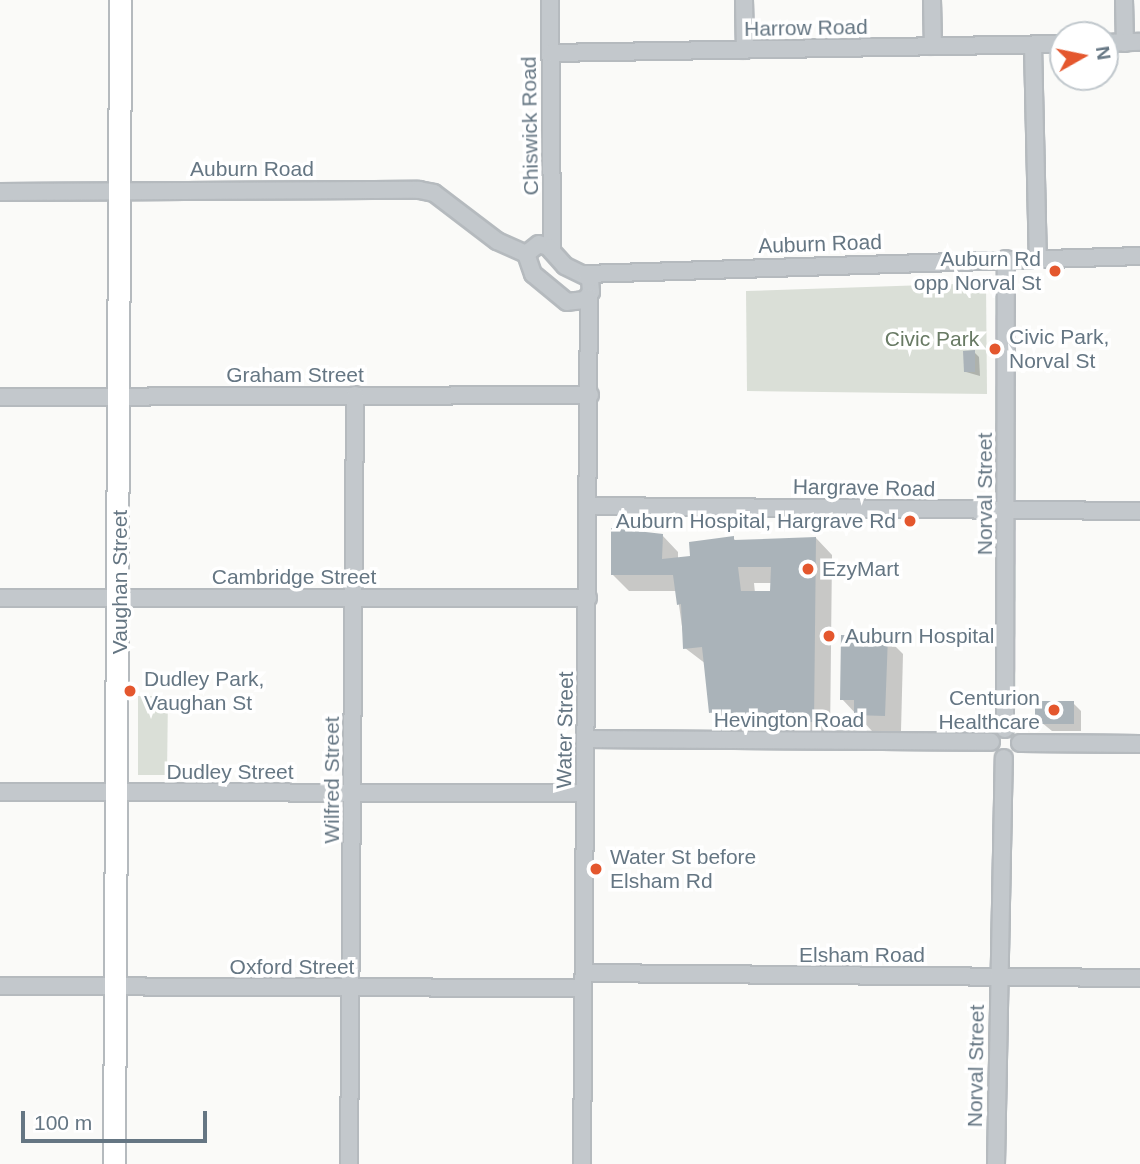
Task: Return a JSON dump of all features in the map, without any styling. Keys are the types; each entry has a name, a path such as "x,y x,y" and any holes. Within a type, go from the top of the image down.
{"main road":[{"name":"Vaughan Street","path":"114,1164 120,598 120,0"}],"street":[{"name":"Chiswick Road","path":"550,0 552,251"},
{"path":"744,0 745,50"},
{"path":"932,0 933,46"},
{"path":"1124,0 1132,42"},
{"name":"Harrow Road","path":"551,53 1049,44"},
{"path":"1033,45 1038,259"},
{"name":"Auburn Road","path":"0,192 426,191 511,250 526,254"},
{"path":"586,274 565,266 552,251 539,244 526,254 533,274 561,298 579,303 589,297"},
{"name":"Auburn Road","path":"586,274 1140,256"},
{"name":"Norval Street","path":"1005,729 1006,259"},
{"name":"Water Street","path":"582,1164 591,282 586,274"},
{"name":"Wilfred Street","path":"349,1164 355,395"},
{"name":"Graham Street","path":"0,397 590,395"},
{"name":"Hargrave Road","path":"589,506 1140,511"},
{"name":"Cambridge Street","path":"0,598 587,598"},
{"path":"1005,729 1017,735 1020,743 1015,754 1004,758 996,754 991,742 994,734 1005,729"},
{"name":"Hevington Road","path":"586,739 991,742"},
{"path":"1020,743 1140,744"},
{"name":"Norval Street","path":"996,1164 1004,758"},
{"name":"Dudley Street","path":"0,792 585,793"},
{"name":"Elsham Road","path":"584,981 1140,978"},
{"name":"Oxford Street","path":"0,986 352,988 584,981"}],"green space":[{"name":"Civic Park","path":"986,283 987,394 747,391 746,291"},
{"path":"138,696 168,696 167,775 138,775"}],"building":[{"path":"975,350 975,372 964,372 963,351"},
{"path":"611,528 663,534 662,559 690,556 689,542 734,536 734,540 816,537 814,722 727,722 725,711 709,713 702,647 683,649 681,604 677,605 673,575 611,575","holes":["738,567 771,567 770,591 741,591"]},
{"path":"841,635 888,636 885,716 854,715 854,700 840,700"},
{"name":"Centurion Healthcare","path":"1035,701 1074,701 1074,724 1042,724 1042,718 1035,718"}],"place":[{"name":"Auburn Rd opp Norval St","path":"1055,271"},
{"name":"Civic Park, Norval St","path":"995,349"},
{"name":"Auburn Hospital, Hargrave Rd","path":"910,521"},
{"name":"EzyMart","path":"808,569"},
{"name":"Auburn Hospital","path":"829,636"},
{"name":"Dudley Park, Vaughan St","path":"130,691"},
{"name":"Centurion Healthcare","path":"1054,710"},
{"name":"Water St before Elsham Rd","path":"596,869"}]}
